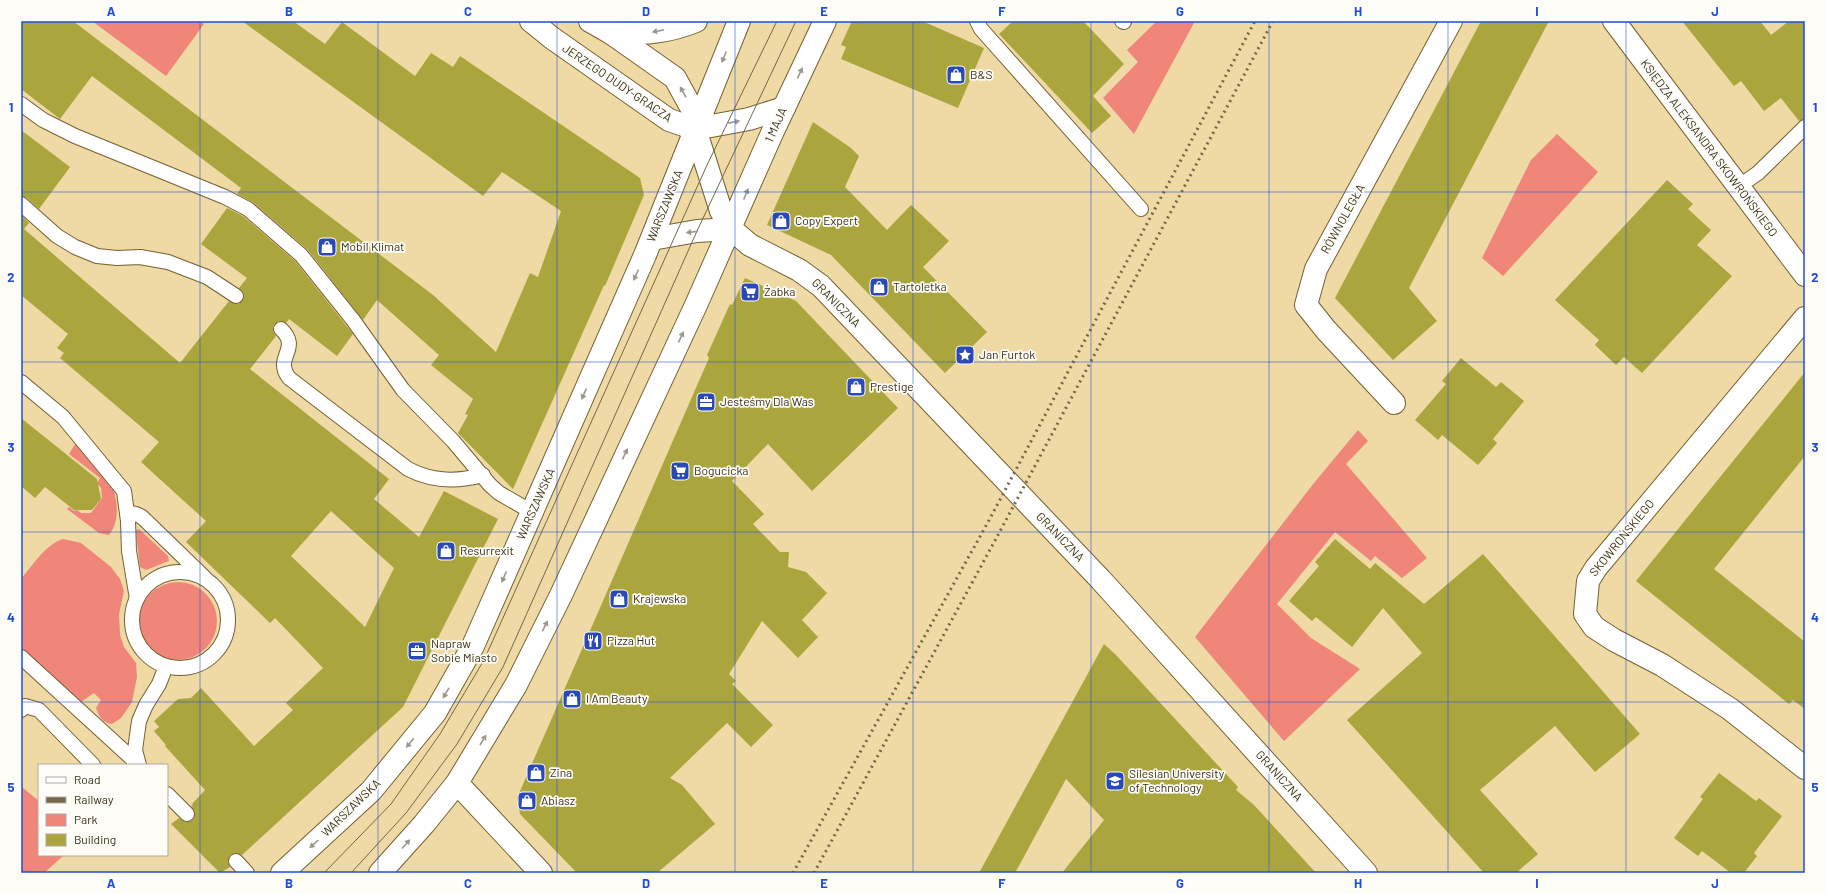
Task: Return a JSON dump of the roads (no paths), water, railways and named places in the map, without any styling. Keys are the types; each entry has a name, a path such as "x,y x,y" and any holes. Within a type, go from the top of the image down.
{"street":[{"name":"JERZEGO DUDY-GRACZA","path":"531,21 552,38 669,120 695,129 692,109 675,78 611,33 590,21"},
{"path":"611,33 644,34 682,27 696,21"},
{"path":"730,229 721,211 695,129 739,21"},
{"name":"1 MAJA","path":"730,229 825,21"},
{"name":"RÓWNOLEGŁA","path":"1394,403 1326,330 1306,305 1316,269 1451,21"},
{"name":"KSIĘDZA ALEKSANDRA SKOWROŃSKIEGO","path":"1614,21 1805,275"},
{"path":"695,129 749,119 784,108"},
{"name":"WARSZAWSKA","path":"282,873 371,792 435,713 474,646 652,239 695,129"},
{"path":"652,239 690,232 730,229"},
{"path":"380,873 424,824 457,783 516,685 561,595 730,229"},
{"name":"GRANICZNA","path":"730,229 750,245 799,270 821,286 1101,580 1366,873"},
{"name":"SKOWROŃSKIEGO","path":"1805,318 1596,568 1588,581 1585,614 1594,626 1614,640 1662,665 1730,709 1805,768"},
{"path":"457,783 541,873"}],"lane":[{"path":"977,21 986,35 1141,209"},
{"path":"21,104 43,120 75,136 225,196 248,209 301,254 353,320 403,390 453,441 499,493 532,512"},
{"path":"1738,187 1758,173 1805,127"},
{"path":"21,204 57,236 75,248 97,256 116,258 140,257 168,262 207,277 236,296"},
{"path":"281,329 288,336 290,344 285,357 284,366 285,372 289,378 408,469 421,475 450,480 469,479 483,475"},
{"path":"21,382 63,417 124,490 129,551 137,599"},
{"path":"127,512 142,517 218,590 225,604 228,619 226,634 220,648 209,658 196,666 181,668 166,666 151,659 140,647 133,631 132,615 137,599 146,586 160,576 176,572 192,574 206,580"},
{"path":"21,657 137,764"},
{"path":"138,764 135,750 139,721 159,684 166,666"},
{"path":"21,710 25,706 39,710 93,764"},
{"path":"168,795 187,814"},
{"path":"236,861 247,873"}],"tram line":[{"path":"324,873 391,804 440,734 484,660 707,165 777,21"},
{"path":"351,873 406,813 457,744 503,667 697,231 796,21"}],"railway":[{"path":"793,873 987,524 1255,21"},
{"path":"814,873 998,535 1273,21"}],"place":[{"name":"B&S","path":"956,75"},
{"name":"Copy Expert","path":"781,221"},
{"name":"Mobil Klimat","path":"327,247"},
{"name":"Tartoletka","path":"879,287"},
{"name":"Żabka","path":"750,292"},
{"name":"Jan Furtok","path":"965,355"},
{"name":"Prestige","path":"856,387"},
{"name":"Jesteśmy Dla Was","path":"706,402"},
{"name":"Bogucicka","path":"680,471"},
{"name":"Resurrexit","path":"446,551"},
{"name":"Krajewska","path":"619,599"},
{"name":"Pizza Hut","path":"593,641"},
{"name":"Napraw Sobie Miasto","path":"417,651"},
{"name":"I Am Beauty","path":"572,699"},
{"name":"Zina","path":"536,773"},
{"name":"Silesian University of Technology","path":"1115,781"},
{"name":"Abiasz","path":"527,801"}]}
